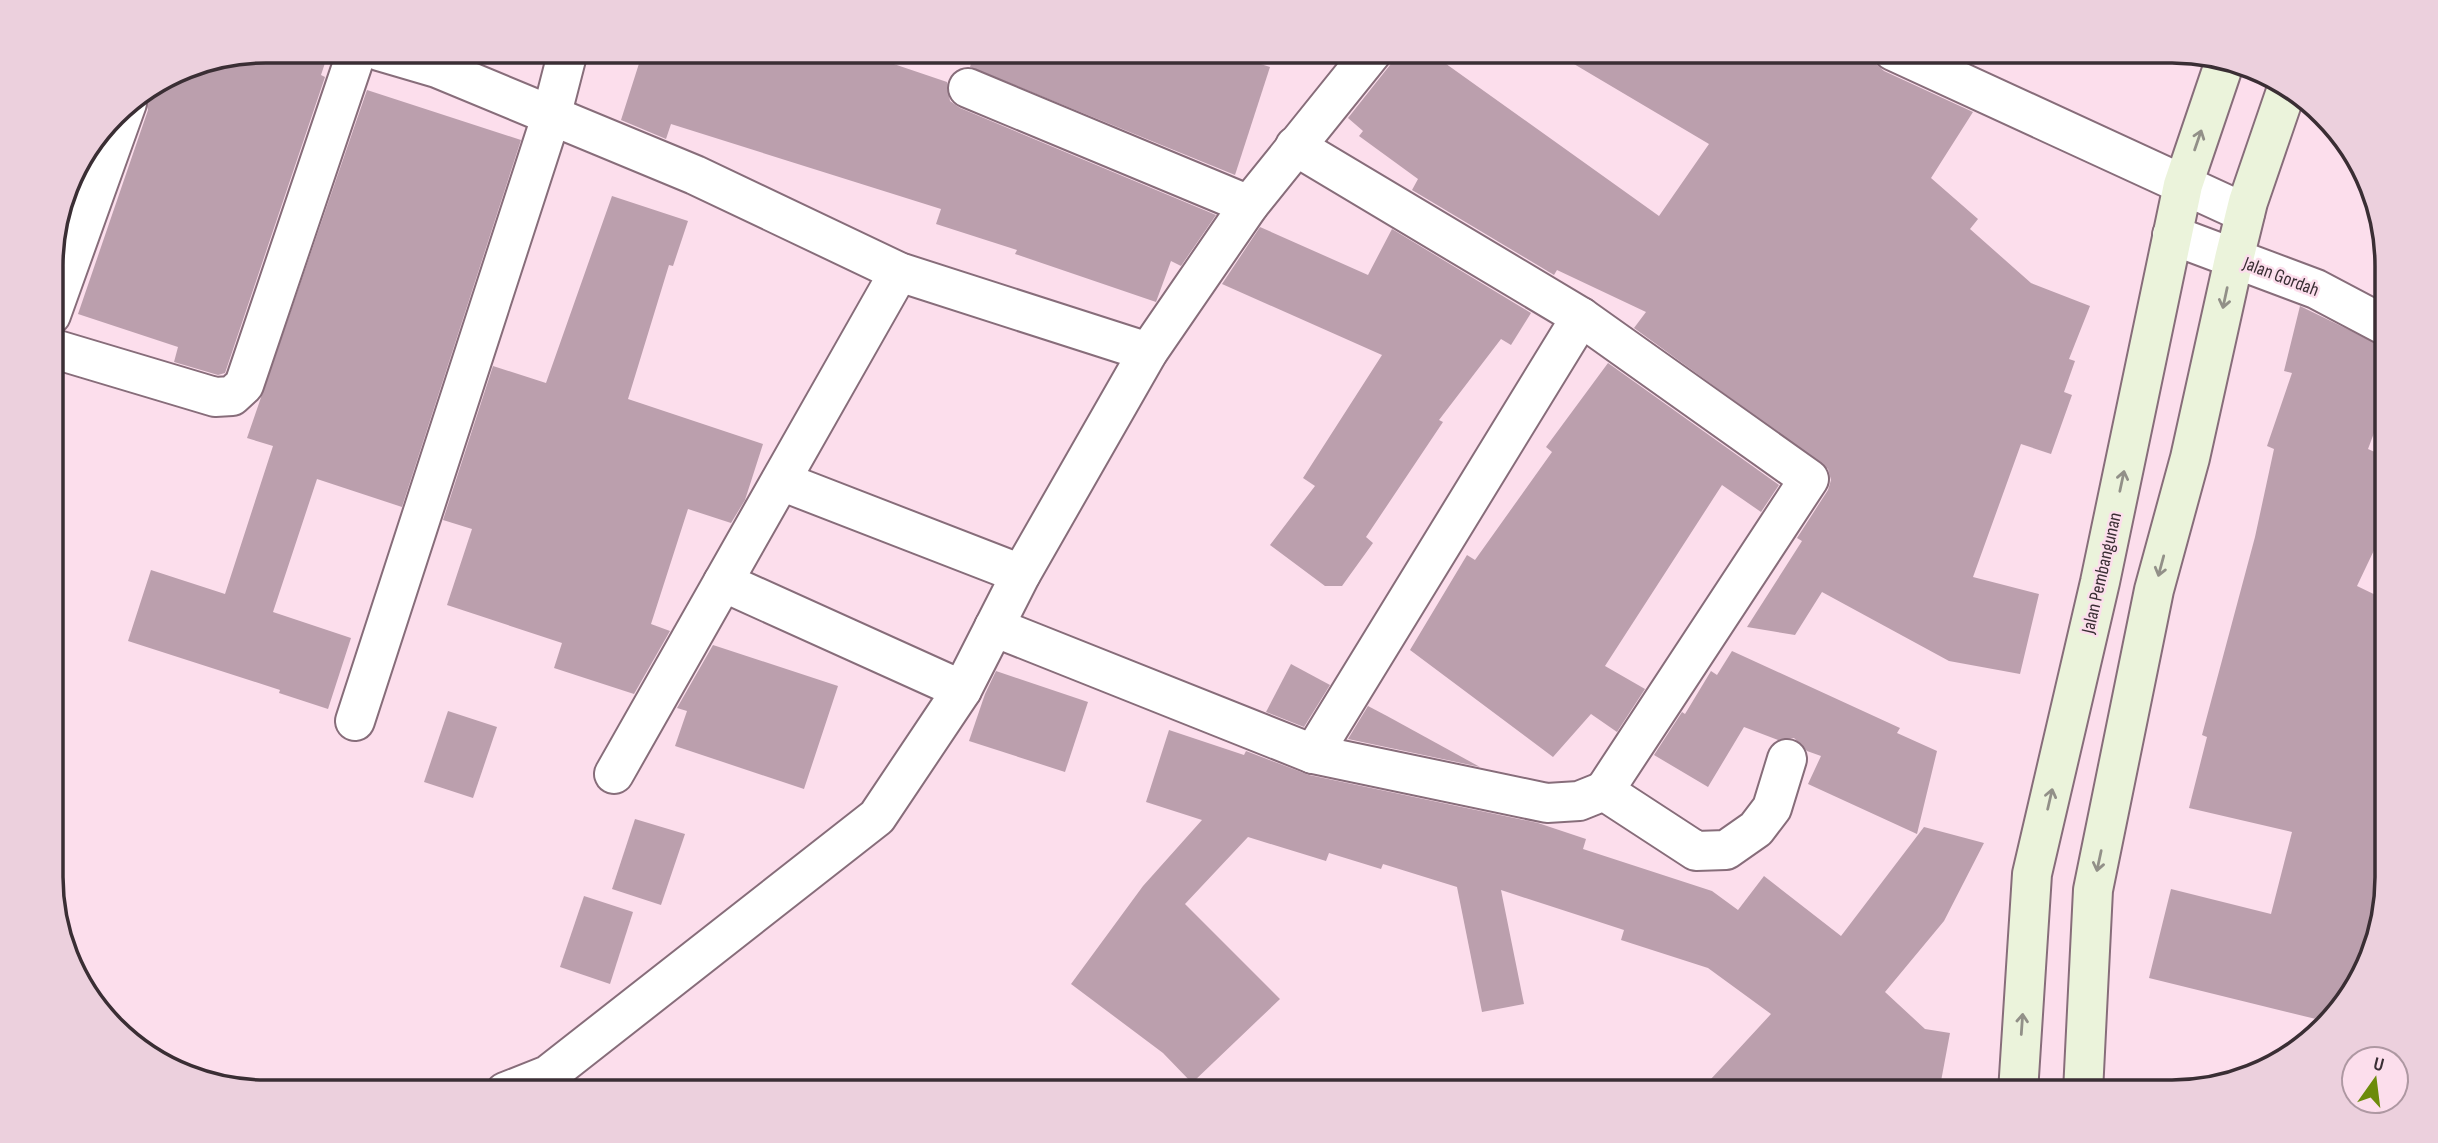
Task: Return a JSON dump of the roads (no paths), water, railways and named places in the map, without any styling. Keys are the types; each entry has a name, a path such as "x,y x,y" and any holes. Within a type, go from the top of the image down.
{"main road":[{"name":"Jalan Pembangunan","path":"2019,1080 2032,874 2106,555 2183,185 2222,70"},
{"path":"2084,1080 2093,890 2154,590 2190,458 2245,213 2284,97"}],"street":[{"path":"63,352 215,397 232,396 244,385 353,63"},
{"path":"450,63 551,117 695,175 899,272 1148,352"},
{"path":"355,721 551,117 565,63"},
{"path":"537,1080 548,1076 877,817 962,690 1021,574 1148,352 1249,205 1363,63"},
{"path":"1919,63 2245,213"},
{"path":"968,88 1249,205"},
{"path":"63,275 118,128"},
{"path":"994,627 1313,754 1547,803 1578,801 1604,791 1809,479 1581,317 1295,146"},
{"name":"Jalan Gordah","path":"2172,236 2316,289 2375,320"},
{"path":"614,774 899,272"},
{"path":"1313,754 1581,317"},
{"path":"780,481 1021,574"},
{"path":"723,582 962,690"},
{"path":"1604,791 1696,850 1726,850 1756,829 1772,808 1787,759"}]}
